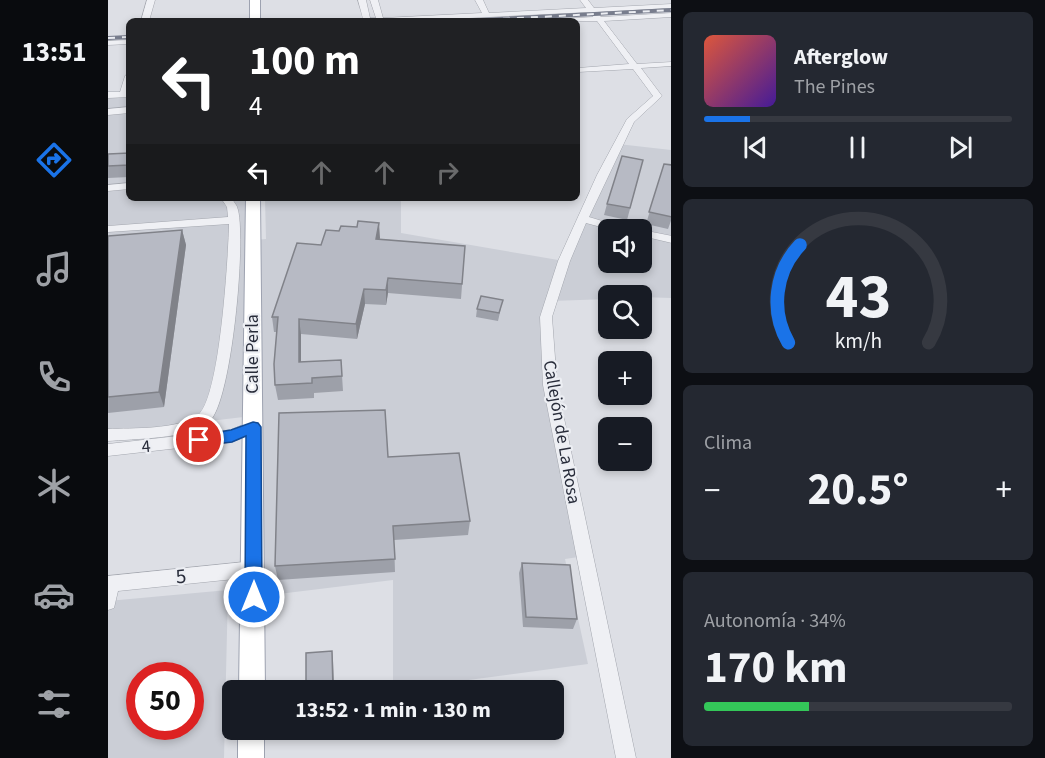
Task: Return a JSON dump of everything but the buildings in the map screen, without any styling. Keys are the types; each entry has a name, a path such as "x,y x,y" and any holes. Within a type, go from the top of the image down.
{"main road":[{"path":"255,0 255,18"},
{"name":"Calle Perla","path":"252,680 253,201"},
{"path":"251,740 251,758"}],"street":[{"path":"146,18 151,0"},
{"path":"362,0 366,18"},
{"path":"374,0 379,18"},
{"path":"479,0 487,15"},
{"path":"584,0 638,70"},
{"path":"423,18 671,6"},
{"path":"580,20 671,15"},
{"path":"108,43 126,42"},
{"path":"580,76 671,64"},
{"path":"580,70 671,71"},
{"name":"Callejón de La Rosa","path":"626,758 550,385 546,317 564,261 582,219 630,121 658,96 638,70"},
{"path":"108,95 126,94"},
{"path":"108,112 126,110"},
{"path":"108,188 126,186"},
{"path":"108,435 189,425 205,418 214,407 225,349 231,290 233,212 228,201"},
{"path":"582,219 598,223"},
{"path":"108,230 233,220"},
{"path":"652,235 671,240"},
{"name":"4","path":"108,450 232,436 253,427"},
{"name":"5","path":"109,584 254,568"},
{"path":"108,602 109,584"}],"shaded area":[{"path":"554,13 557,18 457,18"},
{"path":"126,94 126,201 253,201 253,240 266,239 265,201 401,201 401,233 564,261 618,144 671,150 671,298 652,297 652,285 598,285 598,299 551,301 546,317 585,556 565,559 588,664 468,680 393,680 393,580 254,597 252,416 108,433 108,95"},
{"path":"228,590 226,680 222,680 224,758 108,758 108,601"}],"railway":[{"path":"519,18 671,10"},
{"path":"108,38 126,37"}],"route":[{"path":"199,440 232,436 253,427 254,597"}]}
